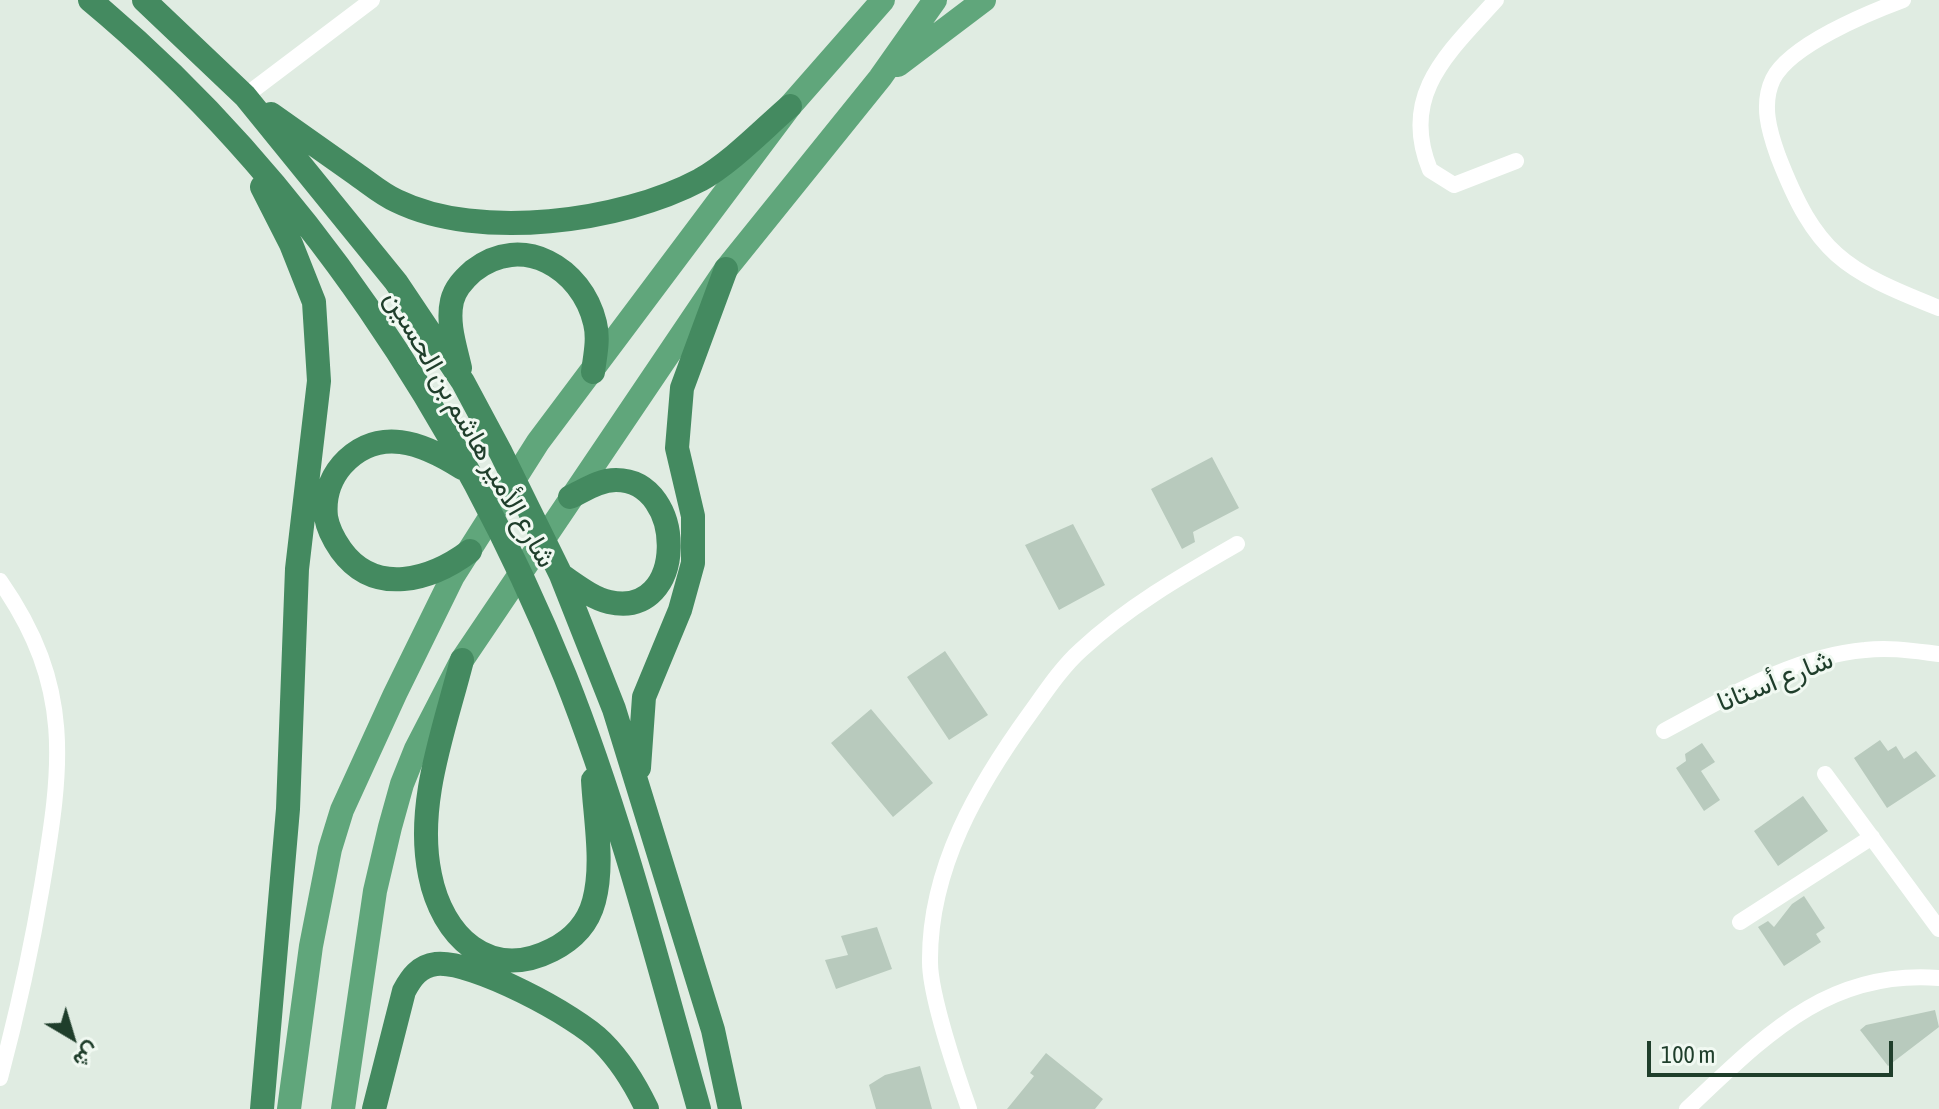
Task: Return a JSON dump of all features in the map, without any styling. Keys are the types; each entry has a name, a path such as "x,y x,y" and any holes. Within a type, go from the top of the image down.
{"highway":[{"name":"شارع الأمير هاشم بن الحسين","path":"90,0 182,82 239,142 358,293 471,479 533,598 592,749 674,1010 699,1109"},
{"name":"شارع الأمير هاشم بن الحسين","path":"144,0 245,96 396,282 463,382 501,453 558,570 614,709 713,1030 730,1109"},
{"path":"245,96 396,201 435,215 475,221 560,219 632,206 667,195 702,179 790,106"},
{"path":"239,142 305,277 314,302 319,351 319,381 297,569 288,809 262,1109"},
{"path":"463,382 451,327 452,299 458,287 486,262 525,254 557,266 582,292 595,321 598,338 593,372"},
{"path":"638,782 644,697 680,610 693,563 693,516 677,448 682,388 726,269"},
{"path":"470,551 436,574 416,579 377,577 362,571 344,553 332,536 326,517 331,480 345,461 369,445 399,441 422,445 471,479"},
{"path":"558,570 599,599 626,604 651,593 661,582 669,553 662,515 651,497 636,485 616,480 602,481 570,497"},
{"path":"462,660 427,800 428,862 442,914 456,933 484,955 523,961 563,945 583,925 594,902 597,881 592,749"},
{"path":"374,1109 404,991 412,977 435,964 478,974 562,1010 603,1042 624,1069 647,1109"}],"main road":[{"path":"289,1109 311,946 330,849 342,810 453,576 538,442 790,106 883,0"},
{"path":"343,1109 375,891 394,813 416,749 462,660 726,269 880,78 935,0"},
{"path":"880,78 984,0"}],"street":[{"path":"245,96 372,0"},
{"path":"1496,0 1451,51 1431,82 1420,106 1418,131 1430,170 1454,185 1516,161"},
{"path":"1903,0 1816,42 1787,63 1774,76 1769,90 1767,121 1797,205 1815,234 1841,261 1859,273 1939,308"},
{"path":"969,1109 930,966 931,928 938,893 949,855 972,804 1005,748 1080,651 1147,598 1237,544"},
{"path":"0,581 39,648 59,739 58,787 27,972 0,1078"},
{"name":"شارع أستانا","path":"1664,731 1745,688 1832,655 1890,649 1939,654"},
{"path":"1825,774 1939,929"},
{"path":"1740,922 1872,837"},
{"path":"1687,1109 1760,1041 1807,1006 1847,988 1900,979 1939,978"}],"building":[{"path":"1212,457 1239,508 1193,532 1195,542 1182,549 1151,489"},
{"path":"1073,524 1105,585 1059,610 1025,545"},
{"path":"945,651 988,715 949,740 907,677"},
{"path":"871,709 933,783 893,817 831,743"},
{"path":"1880,740 1888,751 1896,746 1904,759 1916,751 1936,776 1887,808 1854,758"},
{"path":"1702,743 1715,762 1701,771 1720,800 1704,811 1676,768 1686,761 1685,754"},
{"path":"1803,796 1828,831 1778,866 1754,831"},
{"path":"1804,896 1825,928 1816,934 1821,942 1784,966 1758,927 1768,921 1774,927 1792,904"},
{"path":"877,927 892,969 836,989 825,960 848,955 841,936"},
{"path":"1935,1010 1939,1027 1888,1066 1860,1030 1866,1025"},
{"path":"1046,1053 1103,1099 1095,1109 1007,1109 1034,1076 1030,1073"},
{"path":"920,1066 932,1109 876,1109 869,1085 885,1075"}]}
